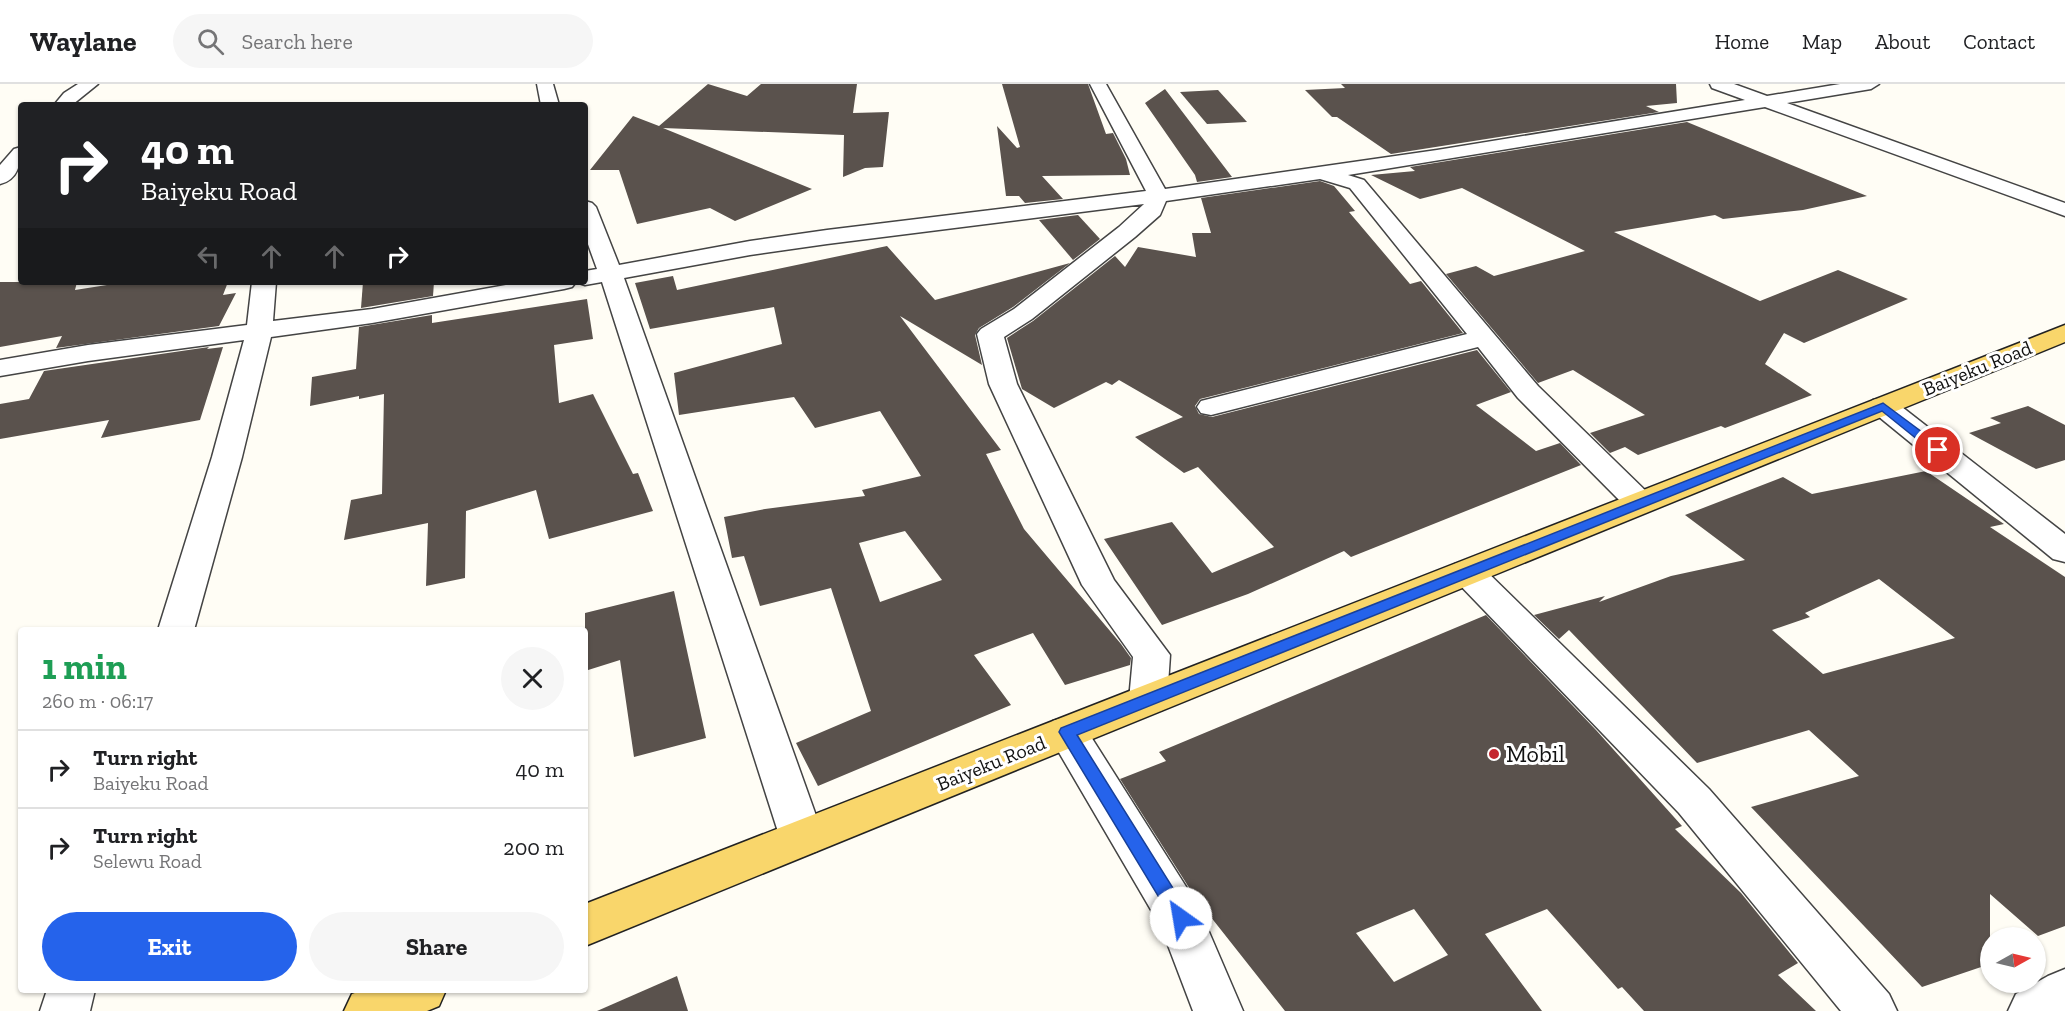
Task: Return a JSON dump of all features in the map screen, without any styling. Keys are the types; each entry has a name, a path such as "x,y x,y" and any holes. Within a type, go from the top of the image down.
{"main road":[{"name":"Baiyeku Road","path":"588,924 2065,333"},
{"path":"369,1011 414,993"}],"street":[{"path":"66,102 90,84"},
{"path":"545,84 549,102"},
{"path":"1098,84 1158,195"},
{"path":"1718,84 2065,210"},
{"path":"597,275 816,238 1067,209 1321,172 1358,176 1437,156 1870,84"},
{"path":"0,154 18,152"},
{"path":"0,178 18,156"},
{"path":"1358,176 1528,392 1640,504"},
{"path":"1148,700 1152,655 1100,585 1002,384 990,334 1023,314 1127,232 1152,210 1158,195"},
{"path":"588,224 597,275 802,838"},
{"path":"177,627 227,457 259,333 264,285"},
{"path":"0,368 88,353 259,333 372,316 547,285"},
{"path":"1211,407 1389,360 1484,338"},
{"path":"1883,406 2065,551"},
{"path":"1467,572 1694,801 1872,1011"},
{"path":"1067,732 1181,918 1218,1011"},
{"path":"2033,1011 2065,992"},
{"path":"65,1011 70,993"}],"building":[{"path":"708,84 747,96 761,84 857,84 853,113 889,112 883,167 865,168 843,177 844,135 663,128 812,189 735,221 710,208 637,224 619,170 590,170 633,116 659,126"},
{"path":"1002,84 1088,84 1106,134 1113,133 1126,159 1130,175 1042,176 1063,199 1025,203 1019,196 1006,196 997,126 1017,148 1020,147"},
{"path":"1341,84 1676,84 1677,103 1646,106 1659,112 1391,154 1337,117 1332,117 1305,90 1345,88"},
{"path":"1165,89 1232,177 1197,182 1195,175 1145,103"},
{"path":"1218,90 1247,122 1207,124 1180,92"},
{"path":"1687,122 1867,196 1803,210 1723,219 1715,215 1614,232 1760,301 1838,270 1908,299 1804,343 1784,333 1765,364 1812,395 1725,428 1721,426 1638,455 1625,447 1610,453 1590,433 1645,415 1573,370 1538,383 1446,274 1476,266 1494,276 1585,251 1462,188 1420,199 1371,175 1415,171 1410,167"},
{"path":"1320,181 1334,186 1355,211 1349,212 1410,284 1421,281 1463,333 1200,399 1195,406 1199,414 1212,417 1477,350 1511,392 1476,405 1536,451 1560,443 1581,465 1351,557 1344,551 1248,594 1162,625 1104,539 1172,522 1212,573 1274,547 1198,467 1184,473 1135,437 1183,417 1119,380 1112,385 1106,382 1054,408 1022,389 1007,338 1033,321 1115,256 1125,267 1138,247 1196,257 1192,233 1211,233 1201,198"},
{"path":"1078,215 1100,239 1073,260 1039,220"},
{"path":"887,246 935,300 1070,263 1013,307 979,328 975,335 982,365 900,316 1001,450 986,454 1024,529 1121,644 1131,658 1130,665 1065,685 1033,633 974,655 1011,705 818,786 796,743 871,711 831,588 760,606 744,556 732,558 724,517 765,509 865,496 862,490 921,476 880,411 815,428 794,397 679,415 674,373 782,344 774,307 650,329 635,283 673,276 677,290","holes":["905,531 942,580 880,602 859,543"]},
{"path":"0,282 18,282 18,285 76,285 75,290 107,285 227,285 223,295 236,293 219,326 56,348 62,336 0,347"},
{"path":"363,285 434,285 433,296 361,308"},
{"path":"587,299 593,339 554,345 559,403 593,394 633,474 638,473 653,511 549,539 536,490 466,511 465,578 426,586 428,523 344,540 351,500 382,494 384,394 359,399 359,396 310,406 312,377 356,369 359,327 432,315 432,323"},
{"path":"209,347 207,349 223,347 200,420 101,438 109,420 0,439 0,404 29,399 44,371"},
{"path":"2028,406 2065,425 2065,460 2036,469 1969,433 2001,423 1990,418"},
{"path":"1926,471 2004,524 1990,527 2065,577 2065,926 2046,933 2046,927 2028,927 1990,894 1990,927 1980,927 1980,967 1922,987 1751,807 1859,776 1809,730 1697,763 1569,630 1559,639 1534,615 1605,596 1599,602 1671,576 1745,560 1685,515 1783,477 1812,494","holes":["1879,579 1955,638 1823,674 1772,630 1810,617 1805,613"]},
{"path":"674,591 706,738 634,757 620,660 588,670 588,627 585,627 585,613"},
{"path":"1486,615 1596,730 1682,826 1675,829 1741,893 1798,963 1778,975 1816,1011 1644,1011 1622,987 1618,989 1547,909 1485,934 1542,1011 1285,1011 1195,897 1120,779 1166,761 1159,752","holes":["1414,909 1448,955 1394,982 1356,933"]},
{"path":"677,976 688,1011 597,1011"}],"place":[{"name":"Mobil","path":"1494,754"}],"route":[{"path":"1181,918 1067,732 1883,406 1938,450"}]}
